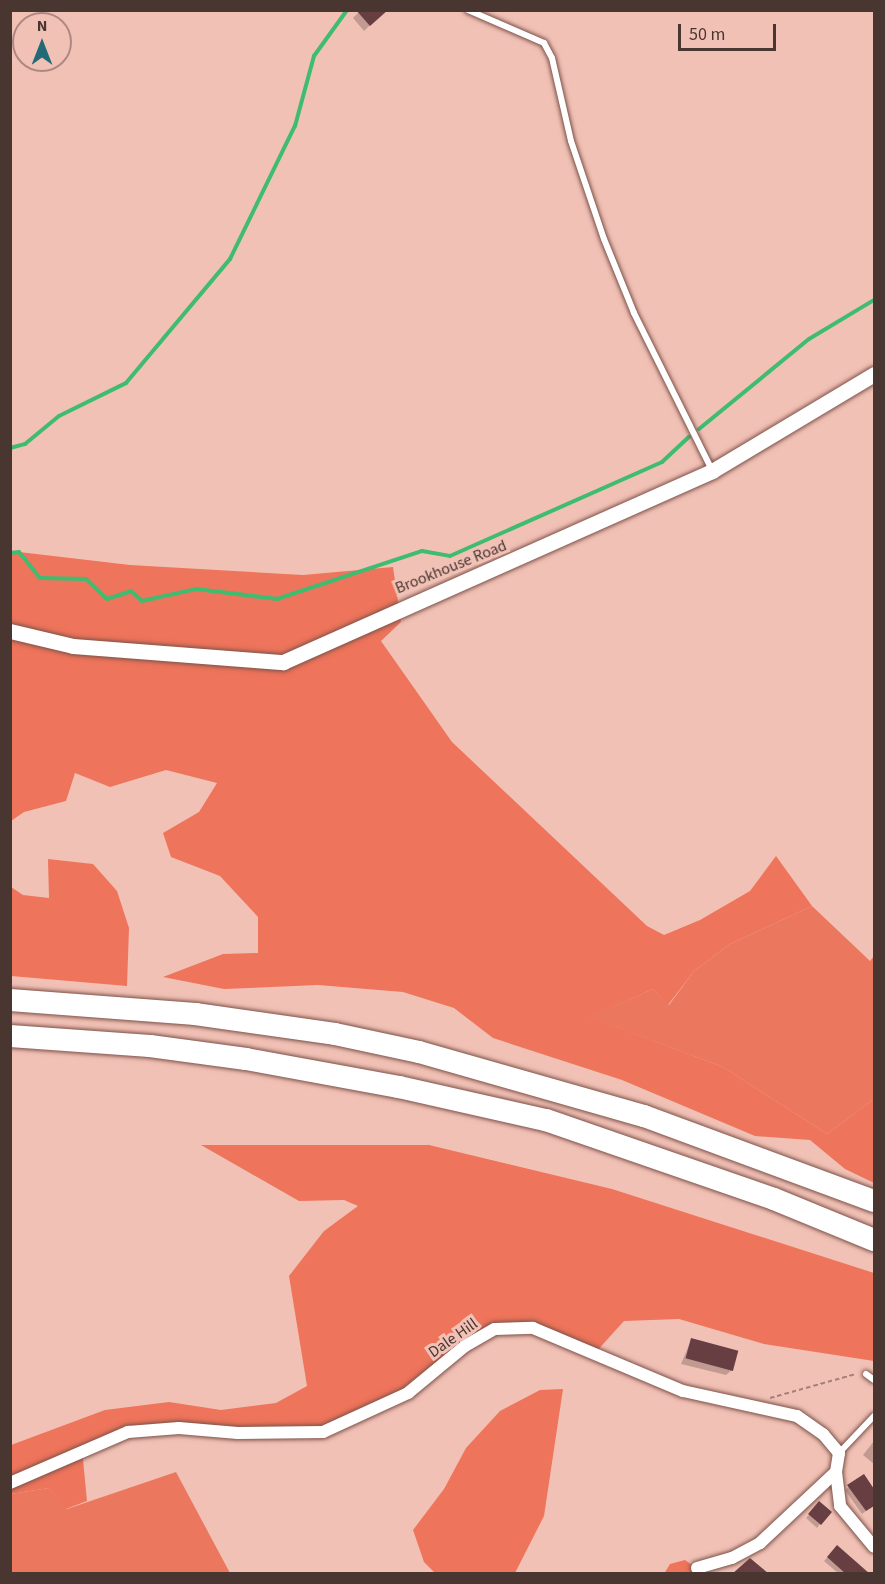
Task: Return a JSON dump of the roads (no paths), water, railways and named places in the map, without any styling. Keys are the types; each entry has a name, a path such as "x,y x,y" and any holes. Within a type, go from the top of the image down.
{"highway":[{"path":"10,1000 195,1014 335,1034 419,1052 644,1116 874,1202"},
{"path":"10,1036 150,1046 246,1059 399,1087 546,1120 774,1199 874,1240"}],"street":[{"name":"Brookhouse Road","path":"10,631 73,645 283,662 712,471 874,374"},
{"name":"Dale Hill","path":"10,1483 128,1432 179,1428 238,1433 324,1432 408,1393 465,1346 495,1329 533,1328 683,1391 768,1407 797,1416 823,1434 839,1453"},
{"path":"839,1453 836,1472 840,1506 874,1547"},
{"path":"697,1568 732,1558 760,1542 836,1472"}],"lane":[{"path":"468,10 528,33 548,51 603,238 634,313 712,471"},
{"path":"866,1374 874,1380"},
{"path":"839,1453 874,1416"}],"waterway":[{"path":"10,448 25,444 59,416 126,383 230,259 295,126 314,56 347,10"},
{"path":"699,429 809,339 874,300"},
{"path":"10,553 19,552 40,578 86,579 107,599 131,591 142,601 196,589 277,599 422,551 450,556 662,462 689,437"}]}
